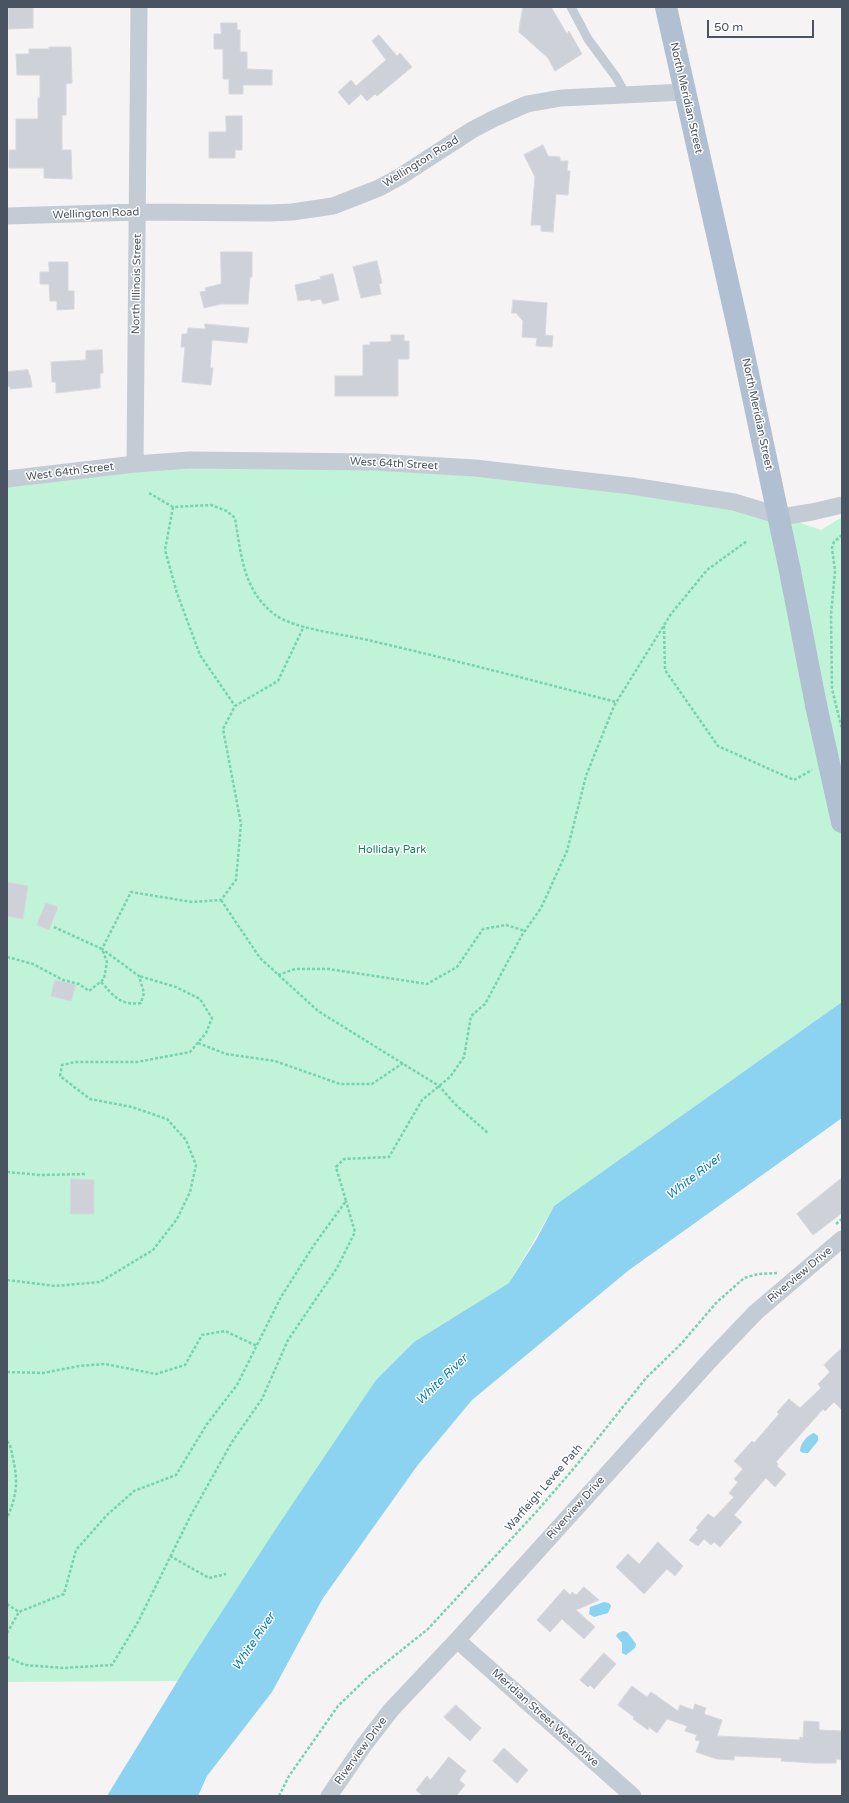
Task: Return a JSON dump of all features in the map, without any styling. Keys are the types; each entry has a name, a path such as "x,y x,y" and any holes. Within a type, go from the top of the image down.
{"main road":[{"name":"North Meridian Street","path":"666,7 740,336 777,515 826,704 842,822"}],"street":[{"name":"North Illinois Street","path":"135,464 139,7"},
{"name":"Wellington Road","path":"7,216 138,212 270,213 292,212 333,206 379,188 402,176 472,130 527,104 561,98 685,92"},
{"name":"West 64th Street","path":"7,479 135,464 230,460 374,462 475,468 656,490 734,502 777,515"},
{"path":"777,515 806,513 842,505"},
{"name":"Riverview Drive","path":"329,1796 364,1745 391,1710 457,1640 738,1330 837,1234"},
{"name":"Meridian Street West Drive","path":"457,1640 633,1796"}],"lane":[{"path":"571,7 588,39 616,77 626,95"}],"path":[{"path":"149,494 174,507 211,505 227,511 235,518 245,573 256,597 274,614 294,624 371,640 616,702"},
{"path":"174,507 165,550 177,593 200,655 235,706"},
{"path":"842,535 834,542 832,552 835,571 831,615 832,689 826,704 842,729"},
{"path":"7,1657 25,1664 56,1667 112,1665 138,1622 170,1556 232,1442 262,1399 288,1340 340,1262 355,1232 336,1167 344,1159 389,1158 422,1100 450,1077 464,1057 471,1016 485,1004 525,931 541,908 567,851 586,776 616,702 664,625 707,570 747,541"},
{"path":"664,625 664,670 718,746 794,780 815,769"},
{"path":"7,957 33,964 63,980 79,984 89,991 104,979 107,962 102,949 131,892 192,902 221,900 236,880 241,824 223,730 235,706 278,681 304,626"},
{"path":"221,900 260,958 318,1011 439,1086 456,1105 488,1133"},
{"path":"278,975 295,969 329,969 427,984 458,967 483,929 506,925 525,931"},
{"path":"7,1280 55,1286 100,1282 153,1250 177,1220 190,1192 196,1165 186,1140 167,1119 132,1107 90,1099 60,1076 62,1065 75,1062 137,1062 190,1052 206,1033 212,1018 200,999 176,986 139,976 102,949 54,927"},
{"path":"101,982 117,999 131,1004 141,1003 144,993 139,976"},
{"path":"198,1043 226,1054 274,1061 340,1084 372,1084 403,1064"},
{"path":"7,1172 40,1175 86,1174"},
{"path":"7,1633 19,1612 64,1594 76,1550 107,1515 134,1492 176,1475 207,1424 238,1385 285,1291 314,1245 346,1201"},
{"path":"837,1234 842,1219"},
{"name":"Warfleigh Levee Path","path":"279,1796 289,1776 338,1706 368,1677 428,1630 538,1510 575,1467 646,1378 682,1344 716,1303 744,1278 758,1274 775,1274 781,1269"},
{"path":"7,1372 43,1373 79,1366 105,1364 156,1374 185,1365 202,1335 225,1331 257,1346"},
{"path":"7,1441 10,1445 17,1473 14,1502 7,1518"},
{"path":"170,1556 209,1578 226,1574"},
{"path":"7,1604 19,1612"}],"green space":[{"name":"Holliday Park","path":"374,462 632,486 777,515 821,530 842,517 842,1002 554,1206 509,1283 414,1342 376,1380 178,1681 7,1682 7,479 135,464"}],"water":[{"name":"White River","path":"842,1002 842,1118 629,1270 472,1400 417,1466 323,1598 272,1692 207,1776 198,1796 107,1796 191,1659 279,1524 376,1380 414,1342 509,1283 536,1240 554,1206"},
{"path":"814,1433 818,1436 818,1441 808,1453 803,1453 800,1451 800,1448 806,1438"},
{"path":"604,1602 609,1603 611,1606 608,1613 594,1617 589,1614 590,1607"},
{"path":"623,1631 627,1632 636,1644 635,1648 626,1655 622,1653 622,1643 616,1636 618,1633"}],"building":[{"path":"9,7 33,7 33,28 9,29"},
{"path":"523,7 551,7 567,34 569,31 582,54 555,71 548,58 519,32"},
{"path":"221,23 237,23 237,30 240,30 240,52 247,52 247,69 272,70 272,85 243,85 243,94 229,94 229,79 223,79 223,49 214,49 214,34 221,34"},
{"path":"379,35 397,56 400,53 412,67 377,96 375,94 367,101 361,94 349,105 338,92 351,80 356,86 386,60 372,41"},
{"path":"49,47 71,47 72,83 66,84 66,115 62,115 62,150 71,150 72,179 44,178 44,168 9,168 9,150 16,150 16,119 38,119 38,98 40,98 40,75 17,75 16,54 29,54 29,49 49,49"},
{"path":"226,116 242,116 242,150 235,150 235,158 209,158 209,132 226,132"},
{"path":"543,145 548,156 560,157 560,161 568,161 567,171 570,171 568,195 556,194 553,232 541,231 541,225 531,225 535,177 524,155"},
{"path":"221,252 252,252 252,277 250,277 248,304 221,304 204,308 200,292 206,291 205,288 221,284"},
{"path":"377,261 382,283 379,284 381,294 361,298 353,267"},
{"path":"49,262 68,262 68,291 74,291 74,309 57,310 57,301 50,301 49,284 40,284 40,272 49,272"},
{"path":"333,274 339,300 323,304 321,299 298,301 295,285 321,279 320,277"},
{"path":"513,300 547,303 545,335 553,336 552,347 536,346 537,338 522,337 523,321 516,313 512,313"},
{"path":"205,324 249,328 247,343 212,340 210,368 213,368 211,385 182,382 185,347 181,347 182,334 187,334 188,328 205,329"},
{"path":"391,335 404,335 404,341 409,341 409,359 398,359 398,396 335,396 335,376 363,376 363,345 370,345 370,342 391,341"},
{"path":"102,350 103,373 100,373 100,388 56,393 56,382 52,382 51,362 86,360 86,351"},
{"path":"28,370 32,387 10,389 10,386 7,387 7,372"},
{"path":"7,882 28,886 23,919 7,916"},
{"path":"46,903 58,907 49,930 37,925"},
{"path":"55,980 76,985 71,1001 51,996"},
{"path":"842,1178 842,1213 813,1235 797,1214"},
{"path":"71,1179 94,1180 94,1214 71,1214"},
{"path":"842,1348 842,1410 834,1402 825,1411 823,1409 776,1462 778,1464 777,1466 786,1474 775,1487 766,1478 734,1515 742,1522 720,1547 714,1542 711,1545 704,1539 698,1546 689,1540 698,1530 696,1528 708,1514 714,1518 734,1497 729,1493 738,1482 734,1479 743,1469 734,1461 752,1441 754,1443 779,1414 777,1412 789,1399 800,1408 821,1388 818,1384 830,1372 824,1365"},
{"path":"658,1542 683,1566 675,1576 667,1569 644,1594 616,1567 628,1554 639,1564"},
{"path":"584,1587 599,1600 576,1610 595,1627 584,1639 562,1619 550,1632 537,1620 564,1589 570,1595 572,1592 576,1595"},
{"path":"604,1653 616,1664 594,1689 590,1685 588,1687 580,1680"},
{"path":"632,1686 647,1697 651,1692 678,1711 680,1705 693,1710 695,1704 706,1708 704,1714 722,1720 717,1736 800,1740 800,1737 803,1738 804,1721 819,1722 819,1730 842,1731 842,1760 836,1759 836,1763 813,1763 781,1761 782,1758 734,1756 734,1760 717,1759 696,1752 700,1741 695,1740 697,1735 685,1731 687,1726 667,1719 657,1733 649,1727 648,1730 618,1705"},
{"path":"456,1705 481,1728 470,1741 444,1717"},
{"path":"504,1748 528,1770 517,1783 493,1761"},
{"path":"449,1757 466,1771 459,1780 465,1785 456,1796 423,1796 416,1790 427,1776 430,1780"}]}
